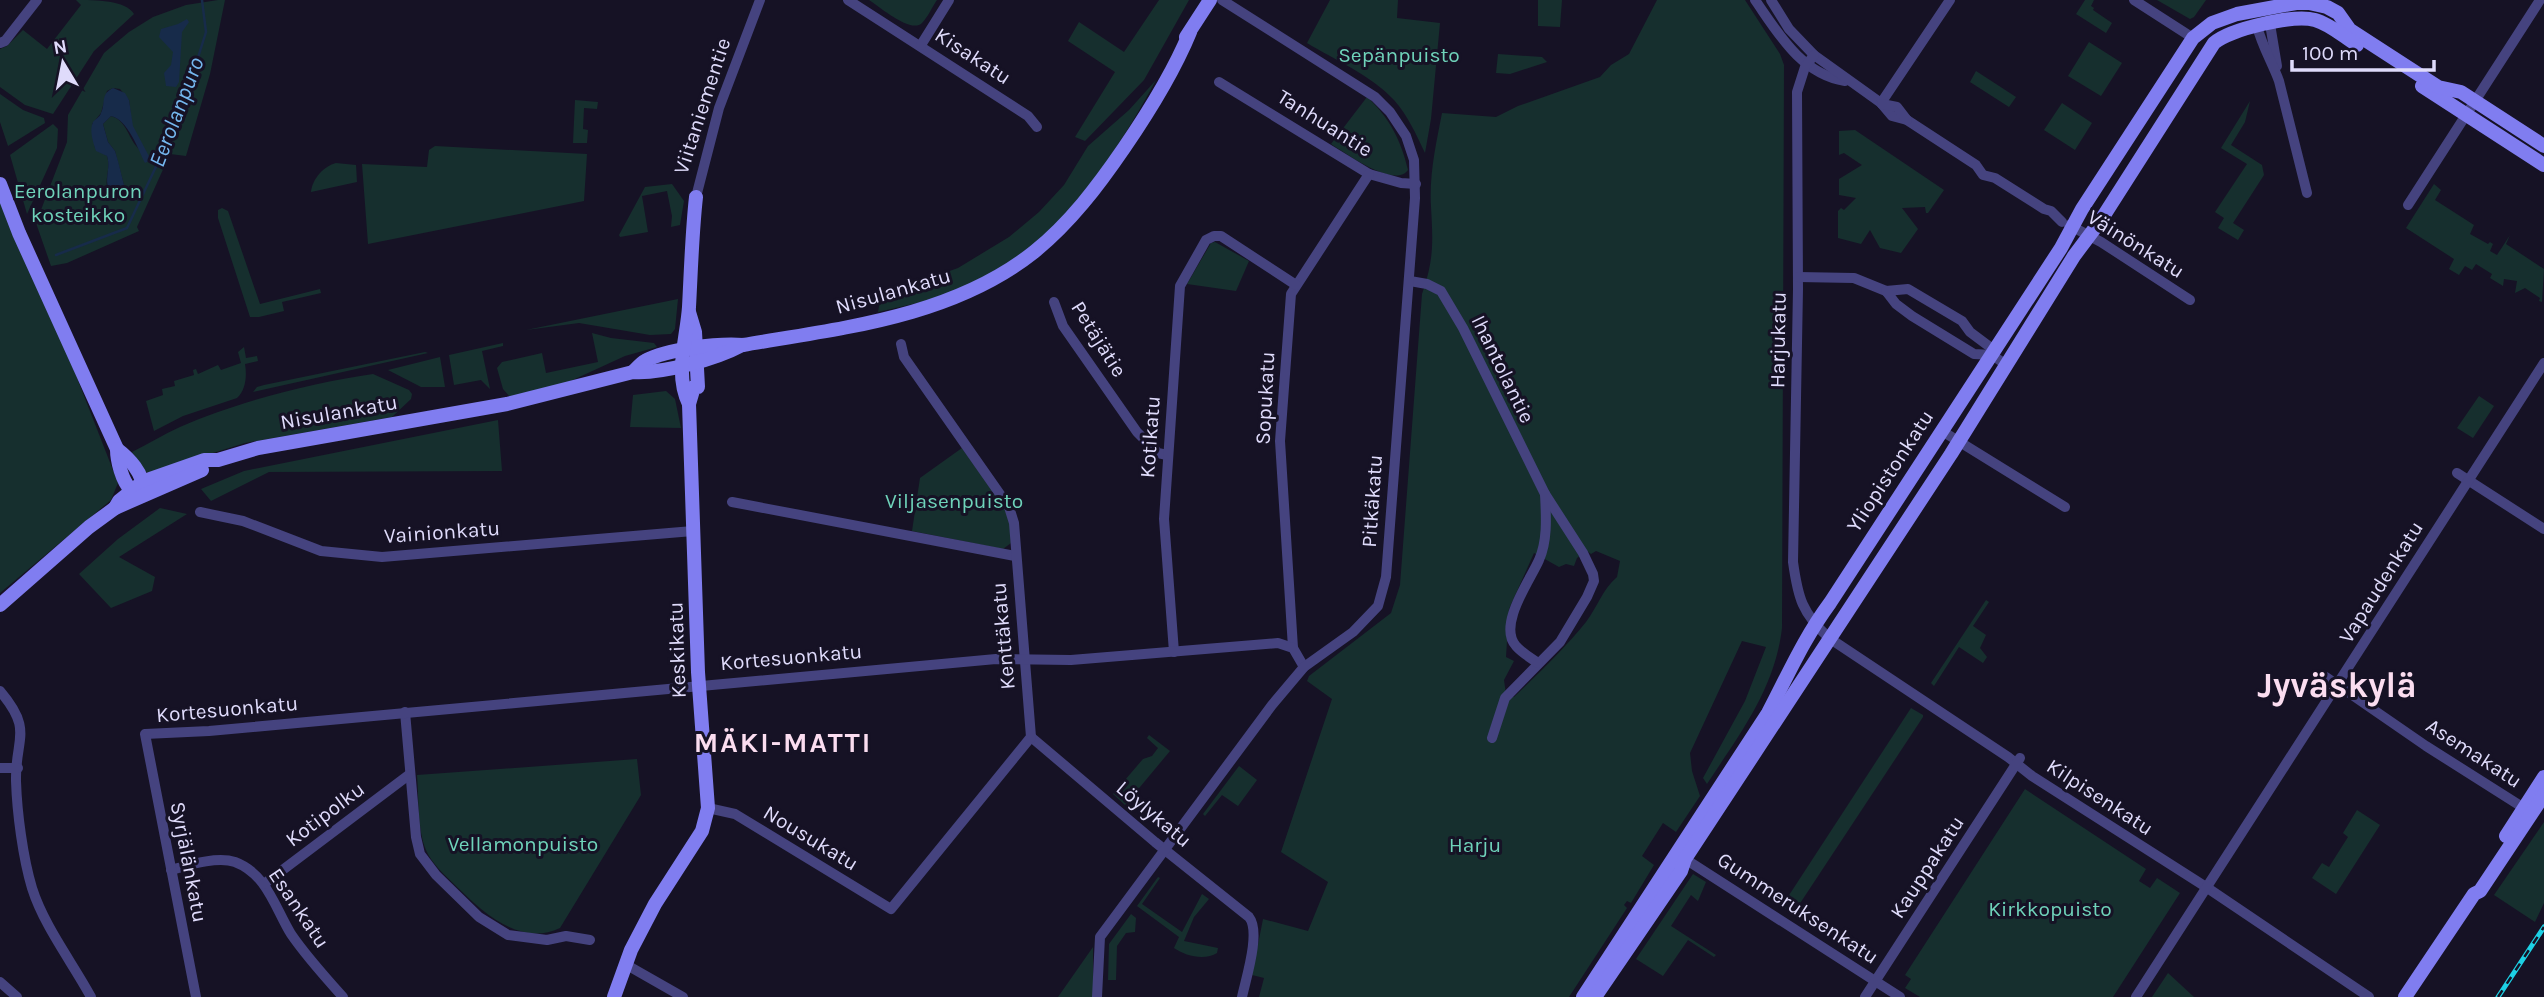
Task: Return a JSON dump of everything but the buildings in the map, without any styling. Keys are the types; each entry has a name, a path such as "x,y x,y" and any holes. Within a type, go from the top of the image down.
{"main road":[{"name":"Nisulankatu","path":"139,489 204,460 218,460 258,448 507,404 633,372 645,361 689,356 722,344 743,345 898,316 972,290 1013,266 1051,237 1097,186 1135,132 1166,77 1174,52 1210,0"},
{"name":"Yliopistonkatu","path":"1595,997 1681,871 1681,856 1768,713 1814,624 1992,355 2067,224 2082,209 2193,38 2211,23 2259,5 2302,2 2327,6 2338,13 2350,30 2438,87 2461,92 2544,146"},
{"path":"2259,5 2264,25"},
{"name":"Yliopistonkatu","path":"1583,997 1829,638 2214,43 2225,35 2264,25 2296,19 2316,20 2449,110 2466,115 2544,165"},
{"path":"0,184 19,233 117,449 117,461 139,489 119,500 115,509 89,527 0,605"},
{"name":"Viitaniementie","path":"689,356 691,238 696,197"},
{"name":"Keskikatu","path":"614,997 625,964 655,904 702,831 708,808 699,685 689,404 682,386 689,356"},
{"path":"2405,997 2474,894 2473,887 2527,811 2544,777"},
{"path":"2527,811 2544,795"}],"street":[{"path":"0,43 5,41 37,0"},
{"name":"Viitaniementie","path":"696,197 719,108 760,0"},
{"name":"Kisakatu","path":"848,0 1028,116 1037,127"},
{"path":"921,45 949,0"},
{"name":"Pitkäkatu","path":"1097,997 1100,937 1272,705 1304,667 1367,619 1384,593 1410,281 1416,184 1414,160 1405,136 1390,112 1375,97 1222,0"},
{"path":"1755,0 1792,51 1811,59"},
{"path":"1771,0 1811,59"},
{"path":"1881,103 1950,0"},
{"path":"2134,0 2193,38"},
{"path":"2408,205 2540,0"},
{"path":"2264,25 2261,44 2279,80 2307,193"},
{"name":"Väinönkatu","path":"1811,59 1837,80 1849,82 1881,103 1897,107 1907,120 1976,165 1983,175 1994,178 2044,209 2056,222 2090,235 2189,300"},
{"name":"Harjukatu","path":"1811,59 1797,92 1798,278 1793,562 1797,594 1814,624"},
{"name":"Tanhuantie","path":"1219,82 1369,174 1401,183 1416,184"},
{"path":"2449,110 2461,92"},
{"name":"Sopukatu","path":"1293,648 1280,442 1291,294 1369,174"},
{"name":"Kotikatu","path":"1174,652 1164,519 1180,286 1206,240 1214,236 1221,236 1296,285"},
{"path":"1798,278 1854,278 1886,291 1904,310 1974,354 1992,355 2005,364"},
{"name":"Ihantolantie","path":"1410,281 1427,284 1441,291 1463,328 1545,494 1591,568 1594,581 1560,642 1505,698 1492,738"},
{"path":"1886,291 1908,289 1962,321 1970,332 1990,347 1992,355"},
{"name":"Petäjätie","path":"1054,302 1063,326 1137,432 1158,453 1167,455"},
{"name":"Kenttäkatu","path":"901,344 904,357 1009,507 1014,523 1031,737"},
{"name":"Vapaudenkatu","path":"2136,997 2544,363"},
{"path":"1942,431 2065,508"},
{"path":"2457,473 2544,529"},
{"name":"Ihantolantie","path":"1538,663 1515,646 1512,633 1514,608 1542,550 1546,517 1545,494"},
{"path":"732,502 1015,556"},
{"name":"Vainionkatu","path":"200,512 243,521 321,551 382,557 694,531"},
{"name":"Kilpisenkatu","path":"1814,624 1829,638 2018,761 2164,862 2206,887 2369,997"},
{"name":"Kortesuonkatu","path":"145,734 209,731 996,659 1071,660 1278,643 1293,648"},
{"path":"1293,648 1304,667"},
{"name":"Asemakatu","path":"2326,677 2416,740 2527,811"},
{"path":"0,691 13,706 20,725 16,777 18,814 32,888 88,996"},
{"path":"405,712 416,837 420,854 436,875 479,918 508,935 547,940 566,936 590,940"},
{"name":"Syrjälänkatu","path":"145,734 196,997"},
{"name":"Löylykatu","path":"1031,737 1252,922 1252,948 1242,997"},
{"name":"Nousukatu","path":"708,808 735,814 891,909 1031,737"},
{"name":"Kauppakatu","path":"1865,997 2018,761"},
{"path":"0,768 18,768"},
{"name":"Kotipolku","path":"264,884 410,774"},
{"name":"Gummeruksenkatu","path":"1681,856 1900,997"},
{"name":"Esankatu","path":"171,870 218,860 234,862 254,873 264,884 291,934 343,997"},
{"path":"625,964 683,997"},
{"path":"0,982 17,997"}],"green space":[{"path":"76,0 117,3 134,14 94,51 53,114 25,105 0,87 0,49 7,46 23,30 47,49 81,5"},
{"name":"Eerolanpuron kosteikko","path":"225,0 210,74 186,156 170,154 137,227 139,231 67,263 51,266 36,223 67,142 68,115 104,53 129,32 153,17 186,5","holes":["120,89 129,100 132,126 150,160 137,147 120,121 111,116 103,124 108,142 115,151 124,185 107,188 108,160 107,156 95,148 92,124 101,113 107,91"]},
{"path":"869,0 937,0 922,23 911,25"},
{"path":"1159,0 1189,0 1144,80 1085,141 1075,137 1115,72 1068,41 1079,22 1124,52"},
{"name":"Sepänpuisto","path":"1330,0 1398,0 1397,18 1440,23 1425,153 1403,112 1385,91 1364,75 1307,43"},
{"path":"1538,0 1562,0 1560,27 1538,26"},
{"name":"Harju","path":"1657,0 1745,0 1780,54 1784,65 1782,628 1772,671 1754,710 1707,784 1703,778 1745,701 1766,647 1742,641 1690,753 1692,771 1700,796 1676,832 1663,823 1642,856 1654,865 1631,903 1627,901 1624,905 1627,908 1569,997 1259,997 1264,978 1252,975 1263,919 1308,931 1328,882 1281,852 1332,699 1307,681 1309,676 1391,613 1400,585 1422,294 1432,251 1432,171 1442,113 1496,117 1518,106 1600,77 1611,65 1629,54","holes":["1587,551 1591,554 1596,551 1620,561 1617,577 1586,622 1560,651 1514,697 1506,694 1504,680 1514,661 1506,657 1509,609 1534,553 1559,567 1566,564 1574,566 1577,558"]},
{"path":"2085,0 2094,0 2091,6 2093,10 2112,23 2106,33 2076,14"},
{"path":"2157,0 2206,0 2190,19"},
{"path":"2089,42 2122,63 2101,96 2068,76"},
{"path":"1498,54 1542,57 1547,62 1510,74 1496,73"},
{"path":"1976,71 2016,97 2009,107 1970,82"},
{"path":"1156,80 1133,121 1093,180 1079,199 1037,242 1004,266 956,291 878,312 880,300 896,290 958,268 1009,237 1039,212 1064,185 1088,146 1129,110"},
{"path":"0,94 23,110 44,118 45,123 8,146 0,122"},
{"path":"1367,97 1388,121 1398,139 1408,170 1402,175 1382,173 1331,144"},
{"path":"575,100 598,102 597,109 584,108 583,129 588,130 587,143 573,143"},
{"path":"2250,101 2245,122 2231,145 2262,165 2264,175 2233,223 2244,230 2238,240 2218,228 2224,218 2215,212 2247,164 2221,148"},
{"path":"2062,103 2092,123 2075,150 2044,130"},
{"path":"53,124 58,129 57,148 27,214 10,155"},
{"path":"1855,130 1944,190 1928,213 1925,207 1902,208 1918,229 1901,253 1880,248 1870,230 1861,244 1838,238 1838,211 1841,208 1844,210 1856,198 1839,195 1839,179 1862,165 1844,153 1839,155 1839,131"},
{"path":"435,146 587,154 584,201 368,244 362,164 427,167 429,150"},
{"path":"336,163 356,165 357,182 311,192 319,174"},
{"path":"672,184 684,201 680,225 671,227 672,216 667,191 642,196 648,232 620,237 645,187"},
{"path":"2434,184 2441,190 2435,200 2474,225 2470,234 2493,244 2490,251 2497,255 2510,235 2506,244 2544,269 2542,302 2525,288 2515,293 2517,281 2504,279 2503,286 2490,278 2492,274 2476,264 2472,270 2465,266 2459,275 2449,269 2454,259 2406,228"},
{"path":"0,202 65,347 118,483 111,500 0,593"},
{"path":"222,208 228,211 260,304 320,289 321,293 282,302 284,311 250,317 218,218 218,210"},
{"path":"1215,242 1249,261 1236,291 1187,284 1211,243"},
{"path":"678,299 675,329 671,334 650,335 579,323 526,330"},
{"path":"592,333 654,343 657,347 625,356 564,384 510,397 503,389 497,368 502,362 542,353 546,373 598,362"},
{"path":"503,343 503,346 482,351 490,389 481,380 454,385 449,355"},
{"path":"244,347 246,358 257,356 258,361 245,364 245,382 237,398 183,416 154,431 146,401 163,395 162,389 175,386 174,381 194,375 193,370 196,369 198,374 218,365 221,370 241,363 238,352"},
{"path":"428,353 253,392 264,385"},
{"path":"440,357 445,387 421,387 388,370"},
{"path":"373,374 409,390 412,394 411,399 392,417 245,443 149,473 143,471 132,452 180,427 225,409 300,388"},
{"path":"666,391 675,399 681,428 630,427 633,395"},
{"path":"2479,396 2494,406 2473,438 2457,428"},
{"path":"498,420 502,471 269,472 211,501 201,489 244,471"},
{"name":"Viljasenpuisto","path":"962,448 1005,509 1010,524 1011,543 1003,549 912,531 920,478"},
{"path":"160,508 187,514 119,557 155,577 152,591 111,608 79,574 118,539"},
{"path":"1986,600 1989,602 1973,626 1986,635 1980,648 1987,657 1983,663 1959,647 1934,686 1931,683"},
{"path":"1911,708 1923,717 1793,914 1782,906"},
{"path":"1149,735 1170,751 1125,805 1113,794 1143,759 1152,756 1158,748 1147,738"},
{"name":"Vellamonpuisto","path":"637,759 641,795 560,928 545,933 531,933 504,924 479,907 457,887 426,850 420,823 417,775"},
{"path":"1239,766 1257,780 1238,806 1222,795 1205,816 1203,814"},
{"name":"Kirkkopuisto","path":"2025,789 2146,869 2139,881 2150,888 2157,878 2180,893 2113,997 1920,997 1905,988 1911,979 1905,975"},
{"path":"2357,810 2380,825 2336,894 2312,878 2322,863 2329,867 2348,837 2343,833"},
{"path":"2544,822 2544,903 2535,922 2494,895"},
{"path":"1693,874 1706,882 1698,901 1691,895 1671,926 1716,955 1714,957 1688,940 1663,976 1636,959"},
{"path":"1158,877 1160,878 1142,904 1182,932 1202,894 1209,899 1194,917 1184,941 1218,948 1217,953 1201,957 1179,951 1174,948 1179,937 1137,906"},
{"path":"1131,914 1136,918 1135,932 1126,933 1117,946 1116,980 1108,980 1109,944"},
{"path":"1093,947 1093,997 1058,997"},
{"path":"2168,973 2194,997 2152,997"}],"water":[{"path":"187,19 189,22 182,32 179,82 176,87 166,86 164,73 171,65 173,52 159,37 161,29"},
{"path":"113,88 125,93 129,100 133,126 151,160 145,163 127,129 111,116 103,124 108,142 115,151 124,185 123,190 115,196 107,182 107,156 96,151 91,132 93,122 100,116 105,96"}],"waterway":[{"name":"Eerolanpuro","path":"56,255 127,228 179,118 206,32 202,0"}],"railway":[{"path":"2498,997 2544,927"}],"district":[{"name":"Jyväskylä","path":"2337,685"},
{"name":"MÄKI-MATTI","path":"783,742"}]}
